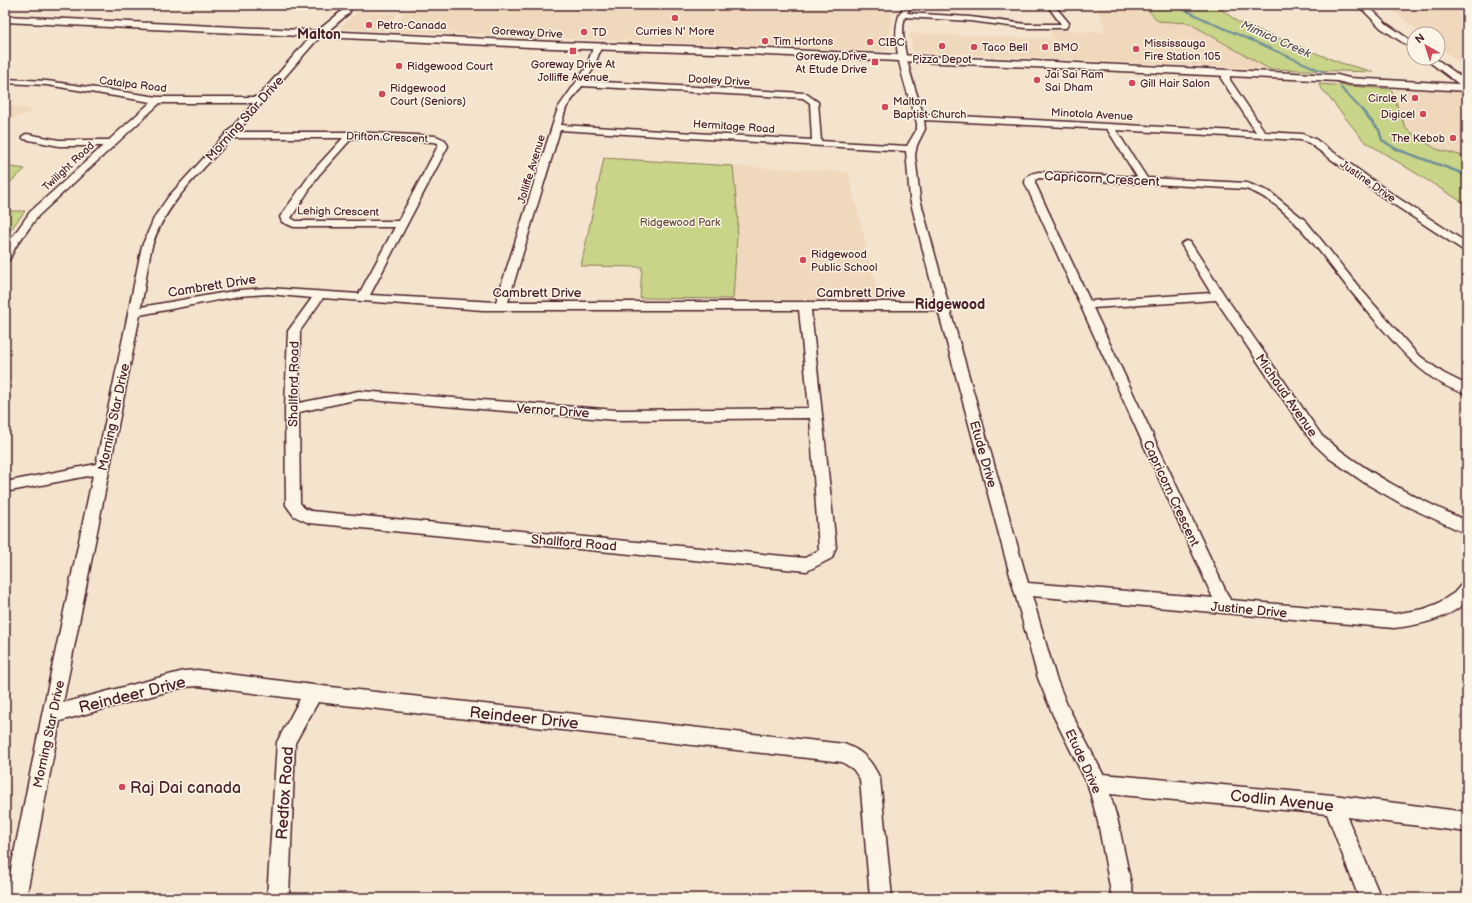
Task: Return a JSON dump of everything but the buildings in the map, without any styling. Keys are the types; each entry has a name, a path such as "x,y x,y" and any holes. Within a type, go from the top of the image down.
{"main road":[{"path":"1362,5 1384,26 1406,41"},
{"path":"1379,9 1386,16 1406,30"},
{"name":"Goreway Drive","path":"5,20 597,46 716,49 1337,78 1349,81 1466,84"},
{"path":"1440,66 1466,84"}],"street":[{"name":"Morning Star Drive","path":"15,898 51,715 74,613 102,468 120,391 147,246 160,216 173,198 319,34 346,11 350,5"},
{"name":"Etude Drive","path":"909,5 903,15 900,31 902,58 921,117 921,129 911,149 910,155 915,199 942,306 1005,531 1024,590 1047,678 1059,709 1097,783 1108,822 1123,898"},
{"path":"903,15 970,19 1026,26 1063,26 1065,23 1050,5"},
{"name":"Jolliffe Avenue","path":"501,306 562,108 590,68 597,46"},
{"path":"1226,73 1226,80 1262,134"},
{"name":"Catalpa Road","path":"5,81 47,83 158,100 260,100"},
{"name":"Dooley Drive","path":"580,83 805,96 814,102 817,143"},
{"name":"Twilight Road","path":"5,258 10,246 34,214 158,100"},
{"name":"Minotola Avenue","path":"921,117 1262,134"},
{"path":"1110,127 1143,179"},
{"name":"Hermitage Road","path":"557,128 911,149"},
{"name":"Justine Drive","path":"1262,134 1296,136 1312,141 1388,196 1467,248"},
{"name":"Drifton Crescent","path":"229,135 350,135 436,139 442,142 443,146 363,297"},
{"name":"Lehigh Crescent","path":"350,135 315,174 285,216 286,220 294,224 402,224"},
{"path":"27,138 59,143 111,143"},
{"name":"Capricorn Crescent","path":"1225,607 1085,305 1030,183 1030,179 1039,175 1143,179 1247,186 1259,190 1302,223 1354,288 1413,357 1438,376 1467,390"},
{"name":"Michaud Avenue","path":"1186,244 1306,426 1317,439 1333,454 1371,482 1467,528"},
{"name":"Cambrett Drive","path":"134,312 253,291 320,294 462,305 501,306 942,306"},
{"name":"Shallford Road","path":"320,294 294,331 292,505 299,512 309,517 807,565 826,554 828,547 805,306"},
{"path":"1085,305 1219,296"},
{"name":"Vernor Drive","path":"292,409 359,395 617,415 816,413"},
{"path":"5,487 102,468"},
{"name":"Justine Drive","path":"1024,590 1394,621 1416,619 1435,612 1448,605 1467,590"},
{"name":"Reindeer Drive","path":"51,715 184,679 198,678 313,693 844,753 854,758 865,767 870,779 881,898"},
{"name":"Redfox Road","path":"278,898 286,742 313,693"},
{"name":"Codlin Avenue","path":"1097,783 1333,805 1467,822"},
{"path":"1333,805 1370,898"}],"shaded area":[{"path":"414,5 895,5 892,9 888,51 387,31 405,12 410,11"},
{"path":"1385,5 1467,5 1467,67 1446,53 1446,26 1412,26"},
{"path":"1097,7 1147,9 1158,21 1189,23 1269,69 913,52 910,33 1053,39 1049,30 1107,32"},
{"path":"357,12 399,13 381,31 340,27"},
{"path":"1391,89 1456,92 1467,96 1467,157 1436,149 1406,129"},
{"path":"5,106 13,106 36,110 5,122"},
{"name":"Ridgewood Public School","path":"733,166 848,172 880,301 733,299 738,221"}],"green space":[{"path":"1095,5 1216,5 1238,22 1341,63 1374,72 1269,69 1189,23 1158,21 1147,9 1097,7"},
{"path":"1318,84 1391,89 1406,129 1436,149 1467,157 1467,205 1364,141"},
{"name":"Ridgewood Park","path":"604,158 733,166 738,221 733,299 640,298 642,267 581,266"},
{"path":"5,166 25,169 5,187"},
{"path":"5,211 25,211 5,237"}],"waterway":[{"name":"Mimico Creek","path":"1175,5 1214,24 1324,72"},
{"name":"Mimico Creek","path":"1341,88 1363,111"},
{"name":"Mimico Creek","path":"1362,110 1379,130 1382,140 1396,149 1467,175"}],"place":[{"name":"Curries N' More","path":"675,18"},
{"name":"Petro-Canada","path":"369,25"},
{"name":"TD","path":"584,32"},
{"name":"Tim Hortons","path":"765,41"},
{"name":"CIBC","path":"870,42"},
{"name":"Pizza Depot","path":"942,46"},
{"name":"Taco Bell","path":"974,47"},
{"name":"BMO","path":"1045,47"},
{"name":"Mississauga Fire Station 105","path":"1136,49"},
{"name":"Goreway Drive At Jolliffe Avenue","path":"573,51"},
{"name":"Goreway Drive At Etude Drive","path":"875,62"},
{"name":"Ridgewood Court","path":"399,66"},
{"name":"Jai Sai Ram Sai Dham","path":"1037,80"},
{"name":"Gill Hair Salon","path":"1132,83"},
{"name":"Ridgewood Court (Seniors)","path":"382,94"},
{"name":"Circle K","path":"1415,98"},
{"name":"Malton Baptist Church","path":"885,107"},
{"name":"Digicel","path":"1423,114"},
{"name":"The Kebob","path":"1453,138"},
{"name":"Ridgewood Public School","path":"803,260"},
{"name":"Raj Dai canada","path":"122,787"}],"district":[{"name":"Malton","path":"319,34"},
{"name":"Ridgewood","path":"950,304"}]}
